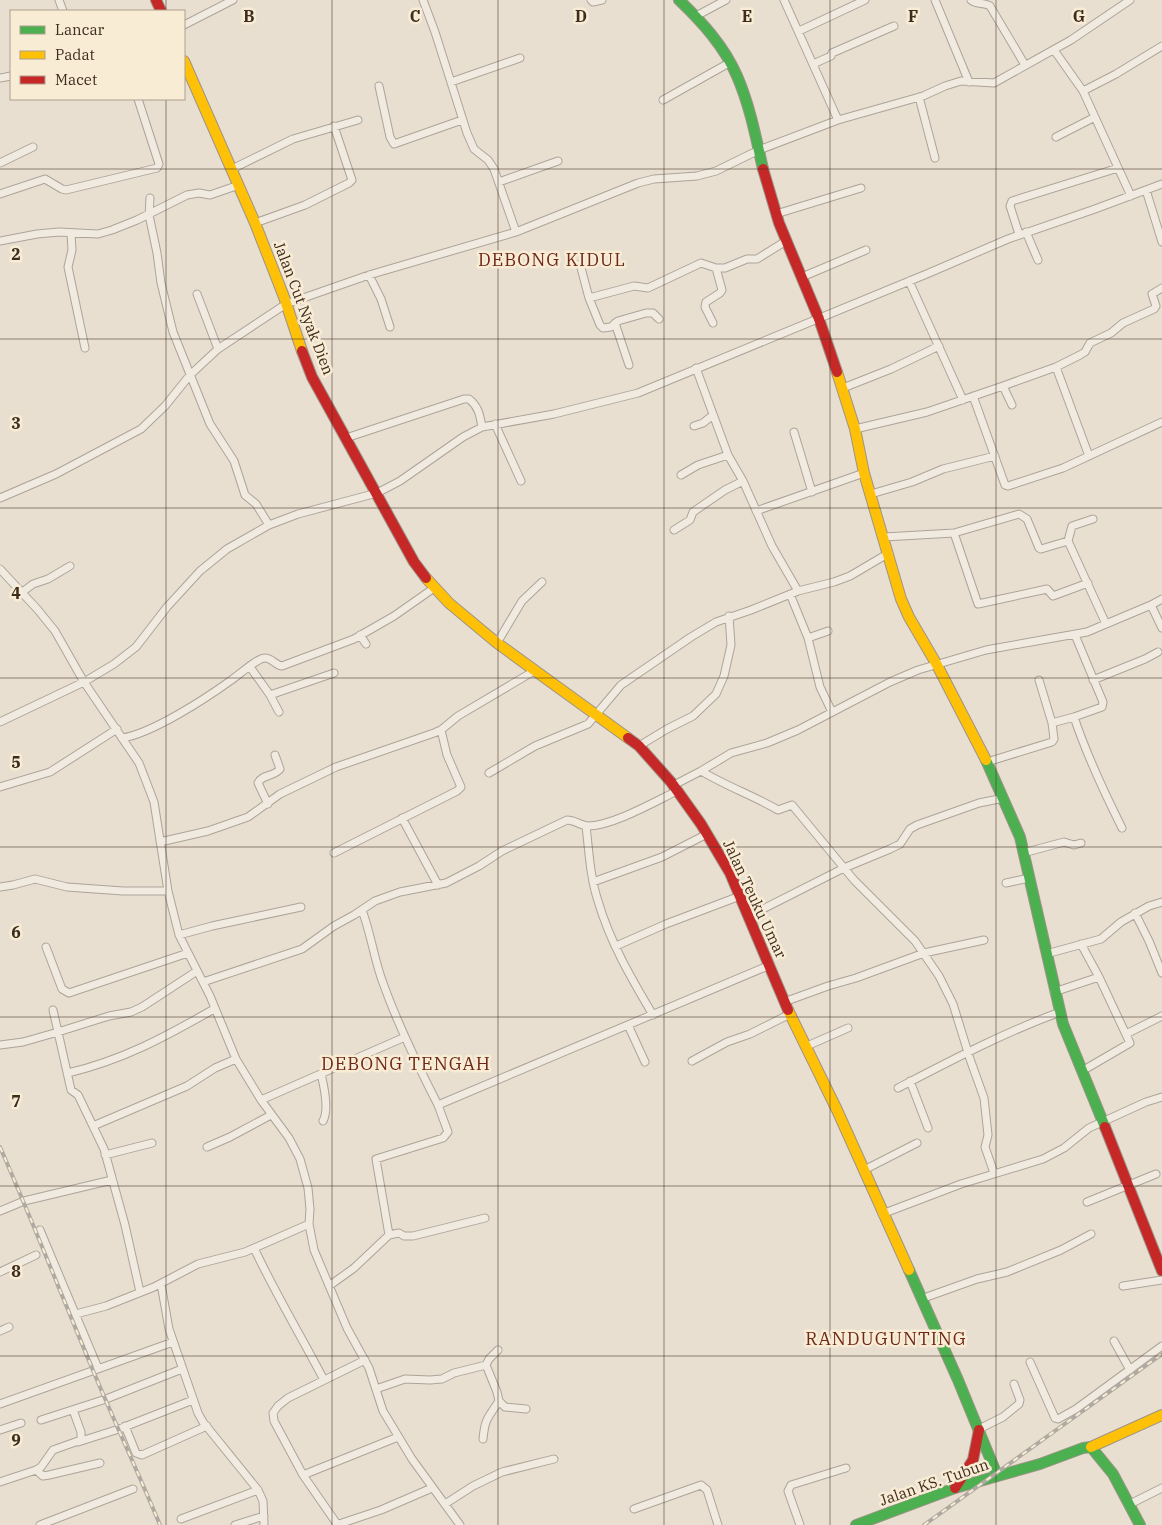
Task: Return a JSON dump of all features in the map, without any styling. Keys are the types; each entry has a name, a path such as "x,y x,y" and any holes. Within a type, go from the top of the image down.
{"main road":[{"path":"680,0 696,16 720,46 737,76 776,214 819,318 856,429 864,473 901,599 987,762 1013,819 1023,852 1060,1012 1162,1270"},
{"name":"Jalan Cut Nyak Dien","path":"185,63 255,223 312,377 410,555 434,588 449,604"},
{"name":"Jalan Teuku Umar","path":"449,604 534,671 639,746 655,762 707,834 730,874 784,1002 807,1046 864,1170 882,1214 980,1429 997,1475"},
{"name":"Jalan KS. Tubun","path":"856,1525 955,1488 1082,1448 1091,1447 1162,1416"},
{"path":"955,1488 973,1460 980,1429"},
{"path":"1091,1447 1111,1471 1140,1525"}],"street":[{"path":"185,24 233,0"},
{"path":"424,0 462,120 474,149 492,165 516,232"},
{"path":"591,0 594,2 602,0"},
{"path":"696,16 726,0"},
{"path":"784,0 838,120"},
{"path":"799,31 865,0"},
{"path":"935,0 969,82"},
{"path":"971,0 976,3 986,3 990,6 1025,65"},
{"path":"0,498 56,474 140,429 165,406 190,375 218,349 286,304 369,275 516,232 638,183 654,179 697,176 716,170 759,150 838,120 920,97 961,81 994,83 1054,50 1130,0"},
{"path":"813,64 831,56 832,53 894,26"},
{"path":"1083,91 1116,74 1162,46"},
{"path":"1054,50 1083,91 1131,196"},
{"path":"451,82 520,58"},
{"path":"663,100 729,63"},
{"path":"379,86 390,137 394,144 462,120"},
{"path":"920,97 935,158"},
{"path":"0,194 45,178 66,190 157,168 159,164 138,100"},
{"path":"1056,137 1095,117"},
{"path":"232,169 293,139 358,120"},
{"path":"255,223 305,204 352,180 334,126"},
{"path":"0,163 33,147"},
{"path":"499,182 558,161"},
{"path":"1038,260 1010,206 1012,201 1118,168"},
{"path":"0,722 84,682 114,664 136,647 167,607 200,571 227,549 269,525 298,514 377,494 400,481 463,437 482,427 554,414 622,398 1023,233 1162,184"},
{"path":"0,241 59,232 98,234 112,230 187,195 199,193 210,195 239,185"},
{"path":"776,214 861,188"},
{"path":"1146,190 1162,242"},
{"path":"150,198 149,213 164,301 173,332 210,424 234,461 246,495 256,504 269,525"},
{"path":"70,233 72,250 68,267 85,348"},
{"path":"589,298 634,286 648,288 701,263 716,268 724,268 746,259 757,259 786,241"},
{"path":"802,277 866,250"},
{"path":"580,264 589,298 602,328 610,327 615,323 646,312 653,313 659,319"},
{"path":"713,323 705,307 706,302 722,290 716,268"},
{"path":"369,275 381,299 390,327"},
{"path":"909,281 963,400"},
{"path":"856,429 927,412 1056,367 1083,354 1090,343 1111,333 1122,323 1154,309 1156,306 1152,294 1162,288"},
{"path":"197,294 218,349"},
{"path":"615,323 629,365"},
{"path":"843,388 939,346"},
{"path":"1056,367 1089,456"},
{"path":"696,368 728,455 743,480 772,546 798,590"},
{"path":"1004,386 1012,406"},
{"path":"973,396 1005,484 1008,486 1063,468 1162,422"},
{"path":"346,438 464,399 470,399 476,406 482,427"},
{"path":"694,426 703,423 713,415"},
{"path":"495,424 521,481"},
{"path":"794,432 812,492"},
{"path":"681,475 698,465 728,455"},
{"path":"871,494 912,482 943,469 995,456"},
{"path":"756,511 864,473"},
{"path":"674,530 690,520 692,514 698,508 743,480"},
{"path":"884,537 954,534 1019,514 1027,519 1039,548 1068,541"},
{"path":"1093,519 1072,526 1068,541 1106,624"},
{"path":"954,534 978,604 1047,589 1053,596 1088,583"},
{"path":"489,773 535,746 588,724 621,685 716,622 729,616 752,610 798,590 834,582 850,576 889,553"},
{"path":"21,593 33,584 48,579 70,566"},
{"path":"0,569 55,631 84,682 139,764 151,793 168,892 179,935 203,982 236,1059 261,1100 296,1150 304,1167 310,1210 309,1224 314,1250 347,1328 365,1360 383,1411 432,1488 460,1525"},
{"path":"496,642 522,601 542,582"},
{"path":"122,738 158,725 260,660 270,659 278,666 282,666 360,635 394,616 434,588"},
{"path":"790,594 808,638 820,687 832,712"},
{"path":"203,982 302,949 334,926 375,901 400,892 438,885 458,878 502,851 567,820 586,826 618,818 675,788 731,753 767,743 798,730 918,670 986,650 1052,637 1075,635 1106,624 1162,599"},
{"path":"1151,605 1162,628"},
{"path":"639,746 666,729 693,716 716,694 724,676 731,645 729,616"},
{"path":"808,638 828,631"},
{"path":"360,635 366,644"},
{"path":"1052,723 1095,710 1103,705 1075,635"},
{"path":"1093,680 1158,652"},
{"path":"250,667 270,695 279,712"},
{"path":"160,842 208,831 248,817 280,794 336,767 441,730 458,716 534,671"},
{"path":"270,695 334,672"},
{"path":"987,762 1054,740 1052,723 1039,680"},
{"path":"1074,717 1103,789 1122,828"},
{"path":"0,787 50,772 117,729"},
{"path":"334,853 457,791 461,787 448,755 441,730"},
{"path":"268,804 258,783 262,777 278,771 280,768 275,755"},
{"path":"702,772 729,787 764,801 778,810 790,804 792,805 844,868 924,952 953,1004 984,1098 988,1135 985,1147 994,1173"},
{"path":"749,916 844,868 900,844 910,829 918,825 979,803 1004,798"},
{"path":"402,818 438,885"},
{"path":"586,826 593,882 598,902 625,967 652,1015"},
{"path":"593,882 662,857 707,834"},
{"path":"1023,852 1064,842 1074,845 1081,843"},
{"path":"1006,883 1029,878"},
{"path":"0,887 35,879 67,887 168,892"},
{"path":"616,946 666,924 740,896"},
{"path":"1046,954 1100,939 1135,913 1162,902"},
{"path":"179,935 302,907"},
{"path":"362,910 374,958 405,1036 438,1105 448,1132 444,1138 375,1160 389,1235"},
{"path":"1135,913 1162,973"},
{"path":"784,1002 856,978 924,952 984,940"},
{"path":"1082,944 1130,1044 1082,1071"},
{"path":"46,947 62,989 69,993 188,953"},
{"path":"438,1105 770,965"},
{"path":"0,1046 23,1042 109,1016 131,1012 142,1007 197,971"},
{"path":"1054,992 1099,977"},
{"path":"68,1073 99,1066 129,1054 170,1034 214,1009"},
{"path":"53,1010 64,1064 68,1073 70,1090 78,1095 105,1155 125,1225 140,1292"},
{"path":"898,1088 968,1051 1060,1012"},
{"path":"692,1061 727,1042 750,1034 790,1014"},
{"path":"1126,1034 1162,1016"},
{"path":"628,1025 645,1062"},
{"path":"807,1046 848,1028"},
{"path":"261,1100 405,1036"},
{"path":"93,1126 187,1086 215,1068 236,1059"},
{"path":"321,1074 325,1094 325,1116 323,1121"},
{"path":"910,1082 928,1128"},
{"path":"882,1214 994,1173 1043,1159 1064,1148 1089,1128 1104,1123 1146,1102 1162,1097"},
{"path":"207,1147 271,1115"},
{"path":"105,1155 152,1143"},
{"path":"864,1170 917,1143"},
{"path":"1087,1202 1156,1174"},
{"path":"0,1211 24,1201 112,1180"},
{"path":"329,1286 354,1268 389,1235 399,1233 413,1236 485,1218"},
{"path":"76,1314 106,1306 161,1284 198,1264 254,1248 309,1224"},
{"path":"40,1230 98,1368"},
{"path":"921,1298 977,1279 1007,1272 1061,1250 1091,1234"},
{"path":"254,1248 324,1380"},
{"path":"0,1272 36,1255"},
{"path":"1123,1286 1162,1280"},
{"path":"161,1284 169,1329 198,1413 258,1490 263,1501 264,1525"},
{"path":"0,1331 10,1327"},
{"path":"1114,1341 1130,1370"},
{"path":"0,1404 173,1342"},
{"path":"1030,1362 1057,1419 1076,1409 1162,1346"},
{"path":"376,1389 405,1380 442,1379 454,1373 486,1365 498,1350"},
{"path":"365,1360 288,1398 273,1413 274,1421 303,1475 337,1525 381,1510 432,1488"},
{"path":"486,1365 498,1392 499,1401 505,1407 526,1410"},
{"path":"41,1420 106,1399 182,1369"},
{"path":"980,1429 1003,1417 1019,1404 1020,1400 1014,1384"},
{"path":"0,1482 41,1467 53,1450 126,1426 193,1400"},
{"path":"483,1439 484,1424 489,1413 499,1401"},
{"path":"73,1410 81,1432 81,1440 78,1442"},
{"path":"0,1430 21,1423"},
{"path":"126,1426 136,1453 142,1455 207,1426"},
{"path":"303,1475 398,1436"},
{"path":"445,1504 473,1486 502,1472 554,1459"},
{"path":"36,1470 43,1476 49,1476 100,1463"},
{"path":"800,1525 788,1491 791,1485 846,1468"},
{"path":"634,1509 702,1485 706,1490 718,1525"},
{"path":"1130,1504 1162,1488"},
{"path":"40,1525 133,1489"},
{"path":"181,1520 258,1490"},
{"path":"235,1525 264,1516"}],"railway":[{"path":"0,1147 100,1388 160,1525"},
{"path":"924,1525 1162,1354"}],"traffic: fast":[{"path":"679,0 712,35 732,65 742,87 749,110 763,169"},
{"path":"986,760 1020,837 1063,1024 1105,1127"},
{"path":"909,1270 958,1380 997,1475"},
{"path":"856,1525 955,1488 1040,1464 1083,1448 1091,1447 1113,1474 1140,1525"}],"traffic: slow":[{"path":"185,63 255,223 284,297 302,351"},
{"path":"837,372 855,429 864,473 901,599 986,760"},
{"path":"426,578 449,603 497,643 628,738"},
{"path":"788,1010 837,1110 909,1270"},
{"path":"1091,1447 1162,1415"}],"traffic: jam":[{"path":"156,0 161,10"},
{"path":"763,169 779,223 819,319 837,372"},
{"path":"302,351 312,377 414,562 426,578"},
{"path":"628,738 639,746 671,782 701,824 730,873 788,1010"},
{"path":"1105,1127 1162,1271"},
{"path":"955,1488 973,1460 979,1430"}],"district":[{"name":"DEBONG KIDUL","path":"552,259"},
{"name":"DEBONG TENGAH","path":"406,1063"},
{"name":"RANDUGUNTING","path":"886,1338"}]}
